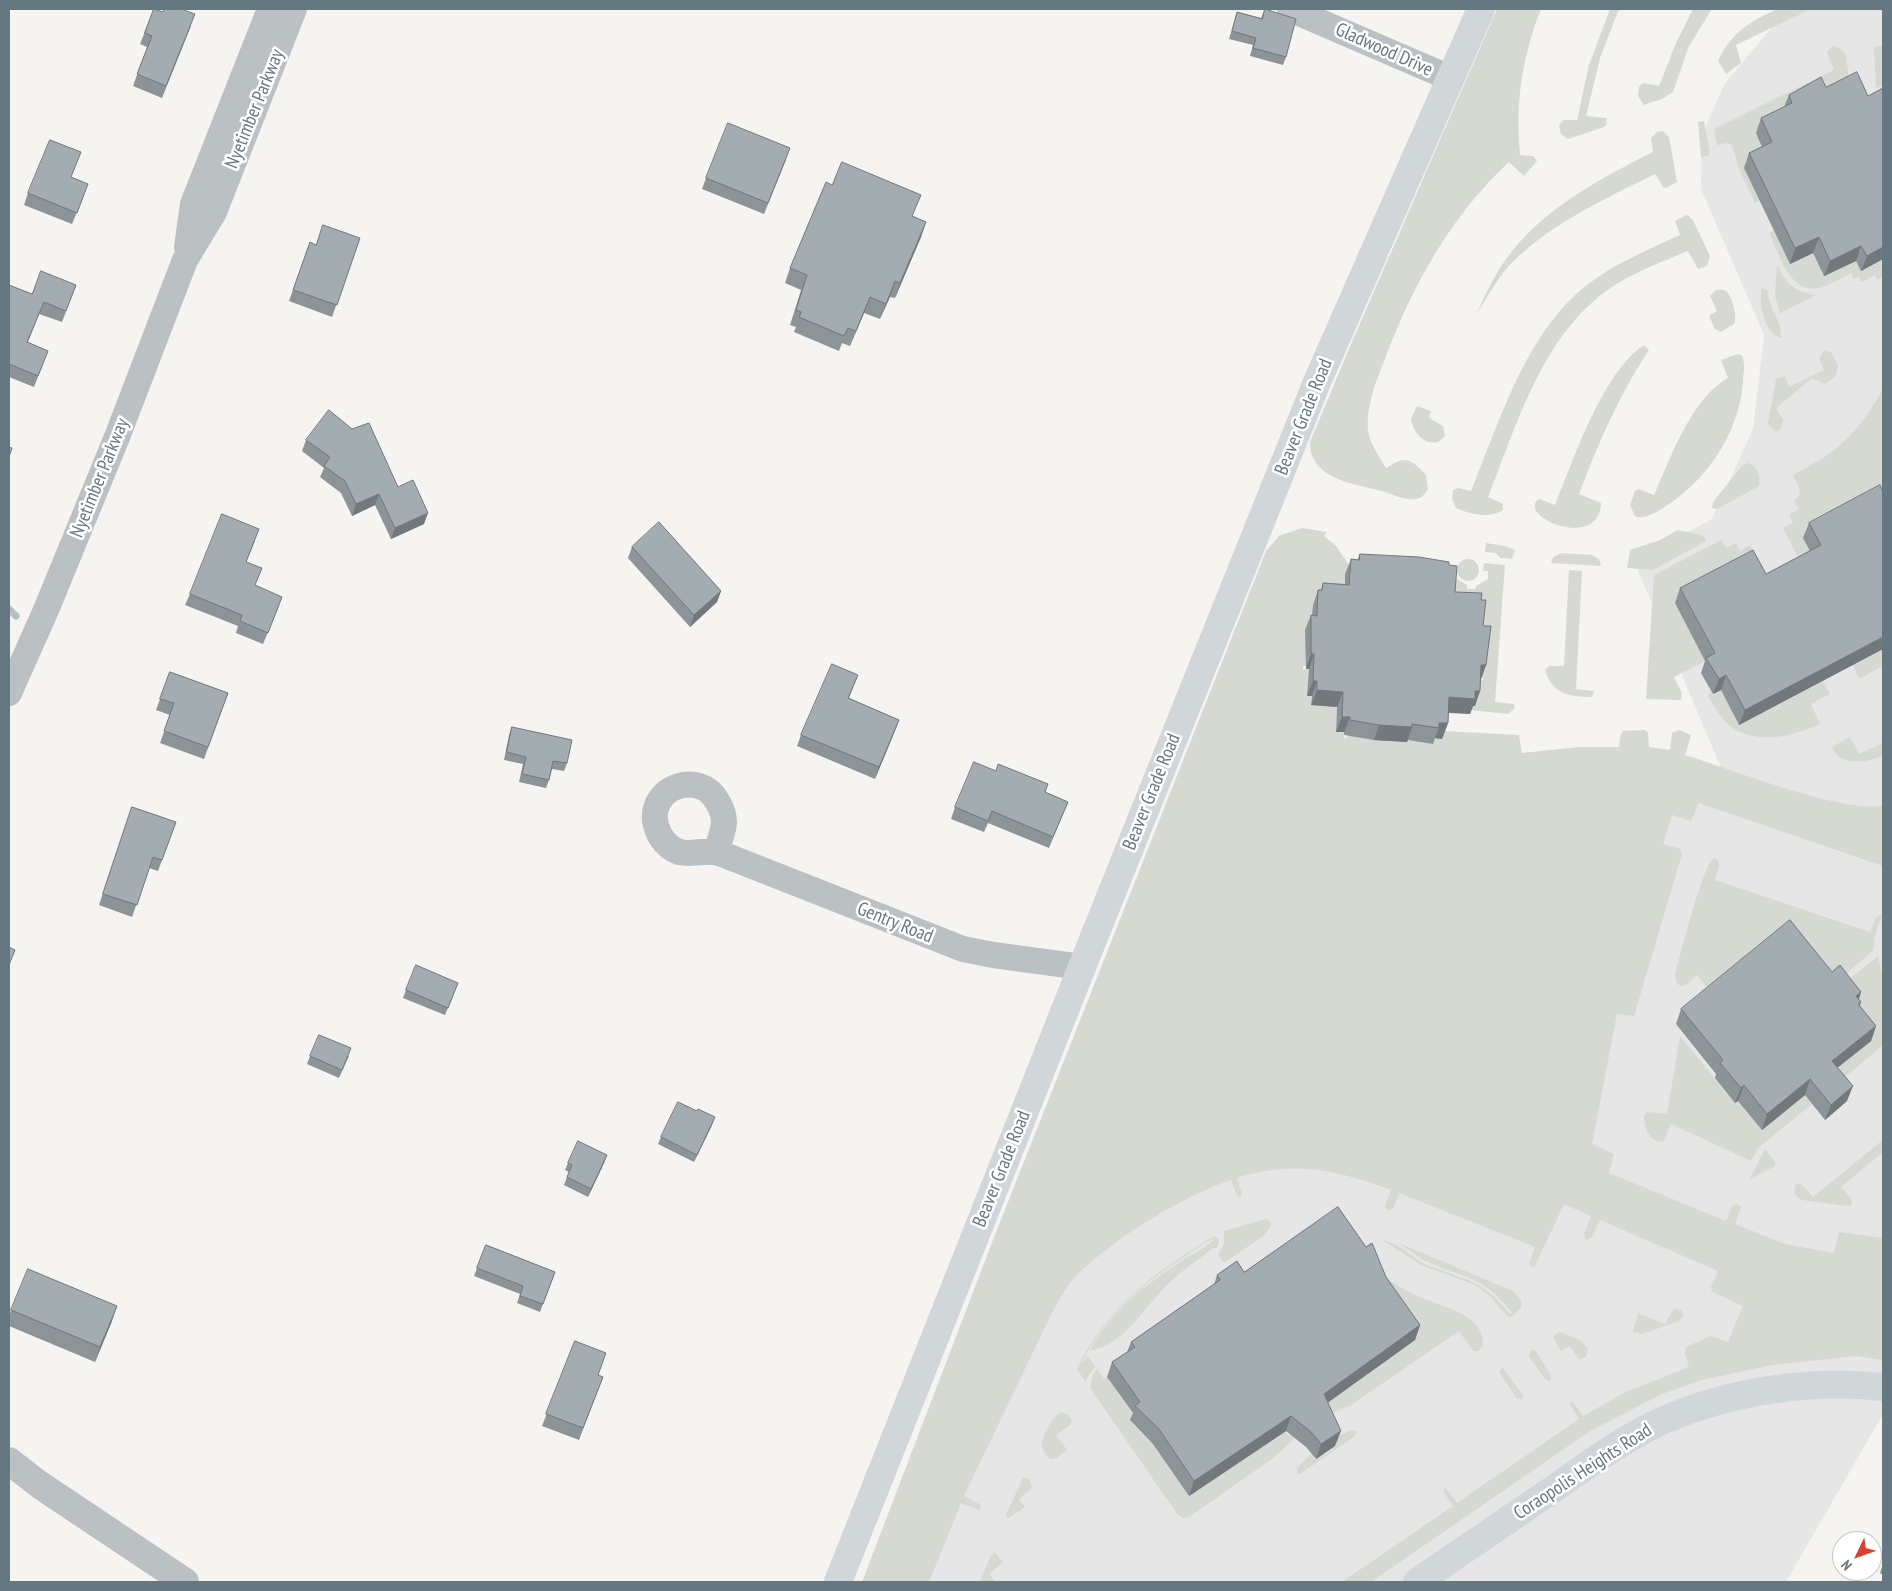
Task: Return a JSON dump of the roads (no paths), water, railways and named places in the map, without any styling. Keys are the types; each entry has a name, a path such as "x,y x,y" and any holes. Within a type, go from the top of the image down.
{"main road":[{"name":"Beaver Grade Road","path":"838,1582 1082,967 1318,382 1481,9"},
{"name":"Coraopolis Heights Road","path":"1417,1582 1594,1461 1664,1421 1708,1404 1777,1390 1818,1385 1854,1384 1883,1388"}],"street":[{"name":"Nyetimber Parkway","path":"185,260 193,204 270,9"},
{"name":"Nyetimber Parkway","path":"9,693 117,437 185,260 214,212 294,9"},
{"name":"Gladwood Drive","path":"1290,9 1450,78"},
{"name":"Gentry Road","path":"716,852 963,949 1082,967"},
{"path":"9,1461 47,1490 185,1582"}],"waterway":[{"path":"9,609 16,616"}]}
